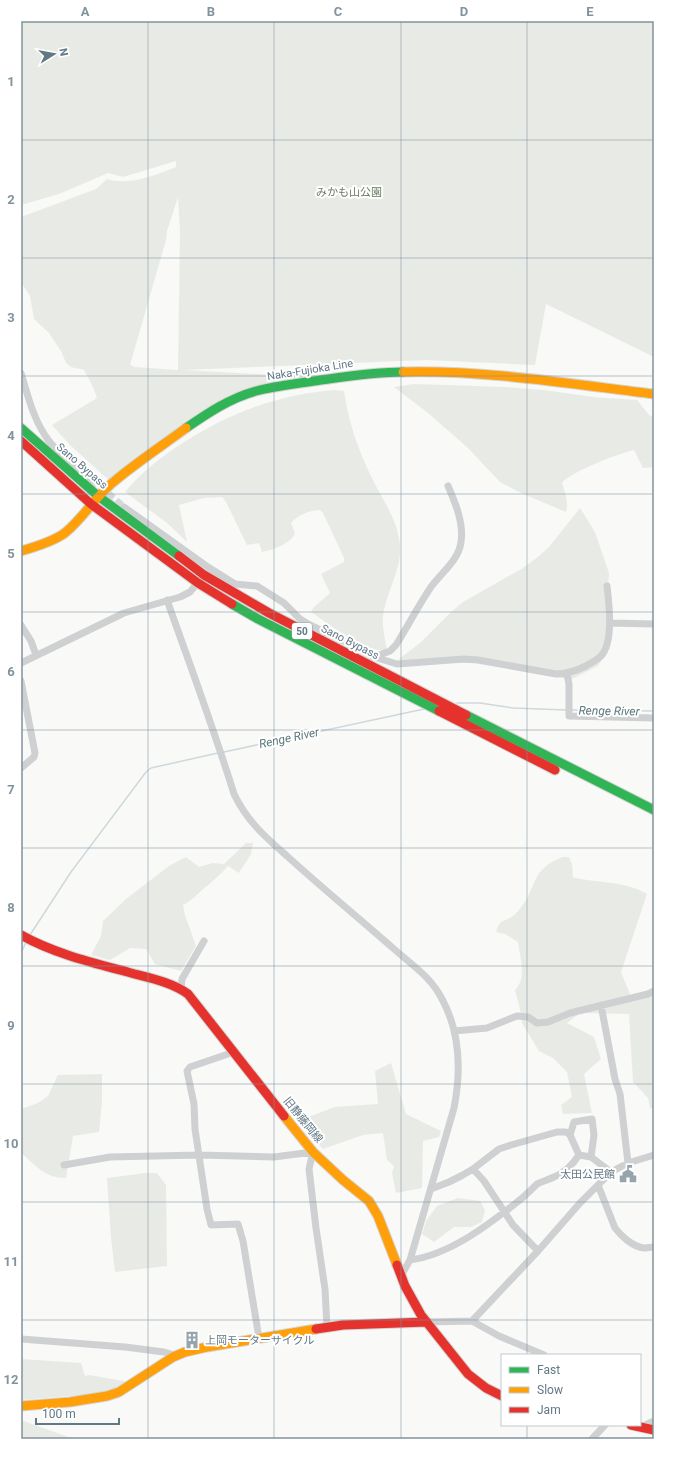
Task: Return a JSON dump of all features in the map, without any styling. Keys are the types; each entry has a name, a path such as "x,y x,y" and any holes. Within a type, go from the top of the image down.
{"main road":[{"name":"Naka-Fujioka Line","path":"21,551 35,547 64,533 98,496 116,480 207,413 230,401 256,391 279,386 387,372 437,371 483,373 654,394"},
{"name":"Sano Bypass","path":"21,428 98,496 269,613 654,810"},
{"name":"Sano Bypass","path":"21,441 91,504 198,583 258,619 405,695 654,819"},
{"name":"旧静藤岡線","path":"21,935 35,943 72,957 167,983 188,994 313,1152 374,1208 381,1222 401,1276 416,1306 468,1374 486,1388 501,1396"},
{"path":"21,1406 90,1400 110,1395 119,1392 173,1357 185,1352 207,1347 326,1327 427,1322"},
{"path":"636,1426 654,1430"}],"street":[{"path":"21,373 34,414 49,441 74,466 92,480"},
{"path":"374,657 390,651 396,645 430,588 455,558 461,545 462,531 458,511 448,486"},
{"path":"124,507 206,571 235,584 257,586 284,603 300,619 310,625 374,657 397,664 464,659 478,660 556,674 567,674 592,663 602,655 610,623 607,586"},
{"path":"21,663 124,613 190,592 206,571"},
{"path":"167,600 195,676 234,794 241,808 251,822 313,880 420,970 442,998 451,1018 457,1051 458,1089 449,1128 410,1260 401,1276"},
{"path":"610,623 654,624"},
{"path":"21,625 31,642 36,655"},
{"path":"567,674 569,684 569,716 654,718"},
{"path":"21,681 35,753 34,757 21,768"},
{"path":"181,989 182,979 204,941"},
{"path":"454,1031 487,1028 517,1016 528,1017 538,1023 548,1022 570,1013 648,994 654,991"},
{"path":"601,1005 615,1079 620,1094 628,1163"},
{"path":"234,1052 190,1067 187,1071 194,1104 195,1129 207,1210 211,1225 238,1224 243,1240 259,1338"},
{"path":"570,1135 574,1122 592,1119 594,1135 591,1157"},
{"path":"431,1189 449,1182 472,1169 491,1154 511,1145 557,1132 566,1132 570,1135 579,1155"},
{"path":"64,1165 110,1158 200,1155 274,1157 313,1152 309,1169 325,1289 326,1327"},
{"path":"579,1155 591,1157 612,1172"},
{"path":"410,1260 424,1258 442,1251 469,1236 503,1212 542,1181 554,1177 564,1171 579,1155"},
{"path":"472,1321 580,1202 612,1172 628,1163 654,1155"},
{"path":"472,1169 484,1181 513,1225 538,1250"},
{"path":"598,1185 615,1228 619,1233 639,1246 644,1248 654,1247"},
{"path":"427,1322 472,1321 499,1336 542,1354"},
{"path":"21,1339 125,1347 164,1352 171,1354 173,1357"},
{"path":"641,1427 654,1421"},
{"path":"592,1439 604,1426"}],"green space":[{"name":"みかも山公園","path":"21,21 654,21 654,357 546,304 535,365 426,360 184,370 301,375 311,377 274,383 198,414 143,453 111,482 70,445 52,425 97,398 84,370 71,367 66,363 61,351 49,333 34,319 30,296 21,282 21,217 96,189 107,179 125,181 143,179 176,167 176,161 123,177 108,173 59,194 21,205","holes":["178,197 180,232 178,370 135,367 130,365 166,240 167,231"]},
{"path":"414,384 505,387 544,390 593,397 637,400 650,416 654,415 654,467 643,468 634,450 607,459 575,474 562,483 567,501 566,512 521,493 500,482 468,448 428,413 394,387"},
{"path":"334,390 344,391 351,426 373,480 395,522 399,538 400,548 397,568 383,617 383,629 387,650 379,650 359,643 311,612 313,608 330,593 321,574 344,562 344,558 323,513 320,510 301,515 291,523 295,533 290,540 276,548 262,552 259,543 247,545 225,500 222,497 204,498 179,505 187,542 167,523 125,492 139,477 173,449 193,436 234,415 281,399 303,394"},
{"path":"580,508 595,532 609,573 605,655 598,666 572,679 567,679 484,663 399,659 420,643 463,602 523,568 539,556 549,547"},
{"path":"246,843 253,843 251,854 239,873 228,866 194,898 183,905 196,946 181,971 155,964 146,949 130,948 110,960 91,955 101,936 103,921 126,899 169,866 186,857 199,867 213,863 224,864"},
{"path":"563,857 569,857 572,864 573,877 575,878 630,887 647,894 621,972 632,999 654,994 654,1108 650,1108 648,1098 633,1082 629,1014 580,1013 567,1023 594,1037 601,1059 584,1074 592,1113 563,1114 561,1105 572,1097 567,1072 553,1058 539,1051 522,1023 515,990 519,985 522,974 518,942 505,934 496,932 500,923 514,915 524,903 535,880 544,867"},
{"path":"391,1063 406,1114 441,1131 439,1137 423,1141 422,1188 396,1193 392,1173 394,1166 387,1160 383,1133 363,1135 323,1149 300,1124 303,1119 335,1107 378,1104 375,1071"},
{"path":"102,1074 102,1101 99,1132 73,1136 66,1178 46,1174 21,1153 21,1109 38,1103 48,1096 58,1075"},
{"path":"157,1173 166,1185 167,1266 115,1272 107,1178"},
{"path":"458,1198 480,1201 485,1210 482,1222 471,1227 454,1227 434,1242 422,1234 426,1221 437,1206"},
{"path":"21,1359 81,1363 85,1376 89,1375 130,1382 109,1393 21,1400"},
{"path":"21,1420 74,1439 21,1439"}],"waterway":[{"name":"Renge River","path":"457,703 480,703 513,708 566,710"},
{"name":"Renge River","path":"224,752 424,709"},
{"name":"Renge River","path":"572,710 654,711"},
{"name":"Renge River","path":"30,935 71,872 146,772 151,768 218,753"},
{"name":"Renge River","path":"21,953 26,942"}],"tunnel":[{"path":"92,480 124,507"}],"traffic: fast":[{"path":"186,428 228,402 256,391 285,385 347,376 403,372"},
{"path":"21,428 98,496 179,556"},
{"path":"232,604 258,619 439,711"},
{"path":"466,715 654,810"}],"traffic: slow":[{"path":"403,372 497,375 654,394"},
{"path":"21,551 51,541 66,532 110,485 186,428"},
{"path":"284,1116 313,1152 343,1180 369,1201 378,1216 397,1265"},
{"path":"21,1406 70,1402 107,1396 119,1392 173,1357 185,1352 316,1329"}],"traffic: jam":[{"path":"21,441 91,504 198,583 232,604"},
{"path":"179,556 204,575 269,613 466,715"},
{"path":"439,711 555,770"},
{"path":"21,935 61,953 160,981 175,986 188,994 284,1116"},
{"path":"397,1265 405,1286 421,1315 468,1374 486,1388 501,1396"},
{"path":"316,1329 343,1325 427,1322"},
{"path":"636,1426 654,1430"}],"place":[{"name":"太田公民館","path":"628,1174"},
{"name":"上岡モーターサイクル","path":"192,1340"}]}
